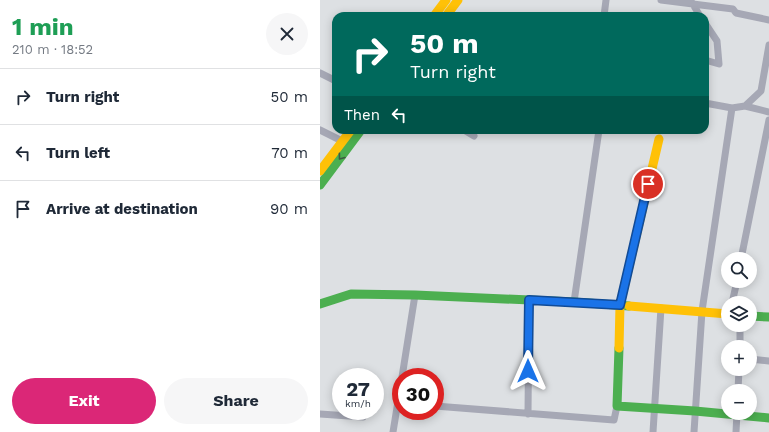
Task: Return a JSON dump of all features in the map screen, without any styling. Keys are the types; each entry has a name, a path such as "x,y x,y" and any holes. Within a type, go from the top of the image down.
{"street":[{"path":"437,12 446,0"},
{"path":"449,12 458,0"},
{"path":"604,12 606,0"},
{"path":"661,0 691,2 733,9 736,13 769,20"},
{"path":"691,2 697,12"},
{"path":"709,29 717,41 719,64 709,61"},
{"path":"745,106 761,91 767,65 769,45"},
{"path":"320,73 332,79"},
{"path":"709,104 732,108 745,106 769,112"},
{"path":"694,432 702,312 732,108"},
{"path":"742,252 769,120"},
{"path":"320,130 342,141"},
{"path":"320,171 348,134"},
{"path":"320,185 359,134"},
{"path":"574,302 598,134"},
{"path":"444,407 614,420 617,406 620,305 659,138"},
{"path":"320,304 351,294 415,295 574,302 721,313"},
{"path":"403,368 415,295"},
{"path":"528,414 529,300"},
{"path":"653,432 661,308"},
{"path":"757,316 769,317"},
{"path":"757,360 769,361"},
{"path":"617,406 721,413"},
{"path":"320,414 332,415"},
{"path":"757,416 769,418"},
{"path":"393,432 396,420"},
{"path":"736,432 737,420"}],"traffic: fast":[{"path":"320,185 358,134"},
{"path":"320,304 351,294 415,295 629,306"},
{"path":"757,316 769,317"},
{"path":"619,348 617,406 769,418"}],"traffic: slow":[{"path":"437,12 446,0"},
{"path":"449,12 458,0"},
{"path":"320,171 348,134"},
{"path":"619,348 620,305 659,139"},
{"path":"629,306 721,313"}],"route":[{"path":"528,371 529,300 620,305 648,184"}]}
